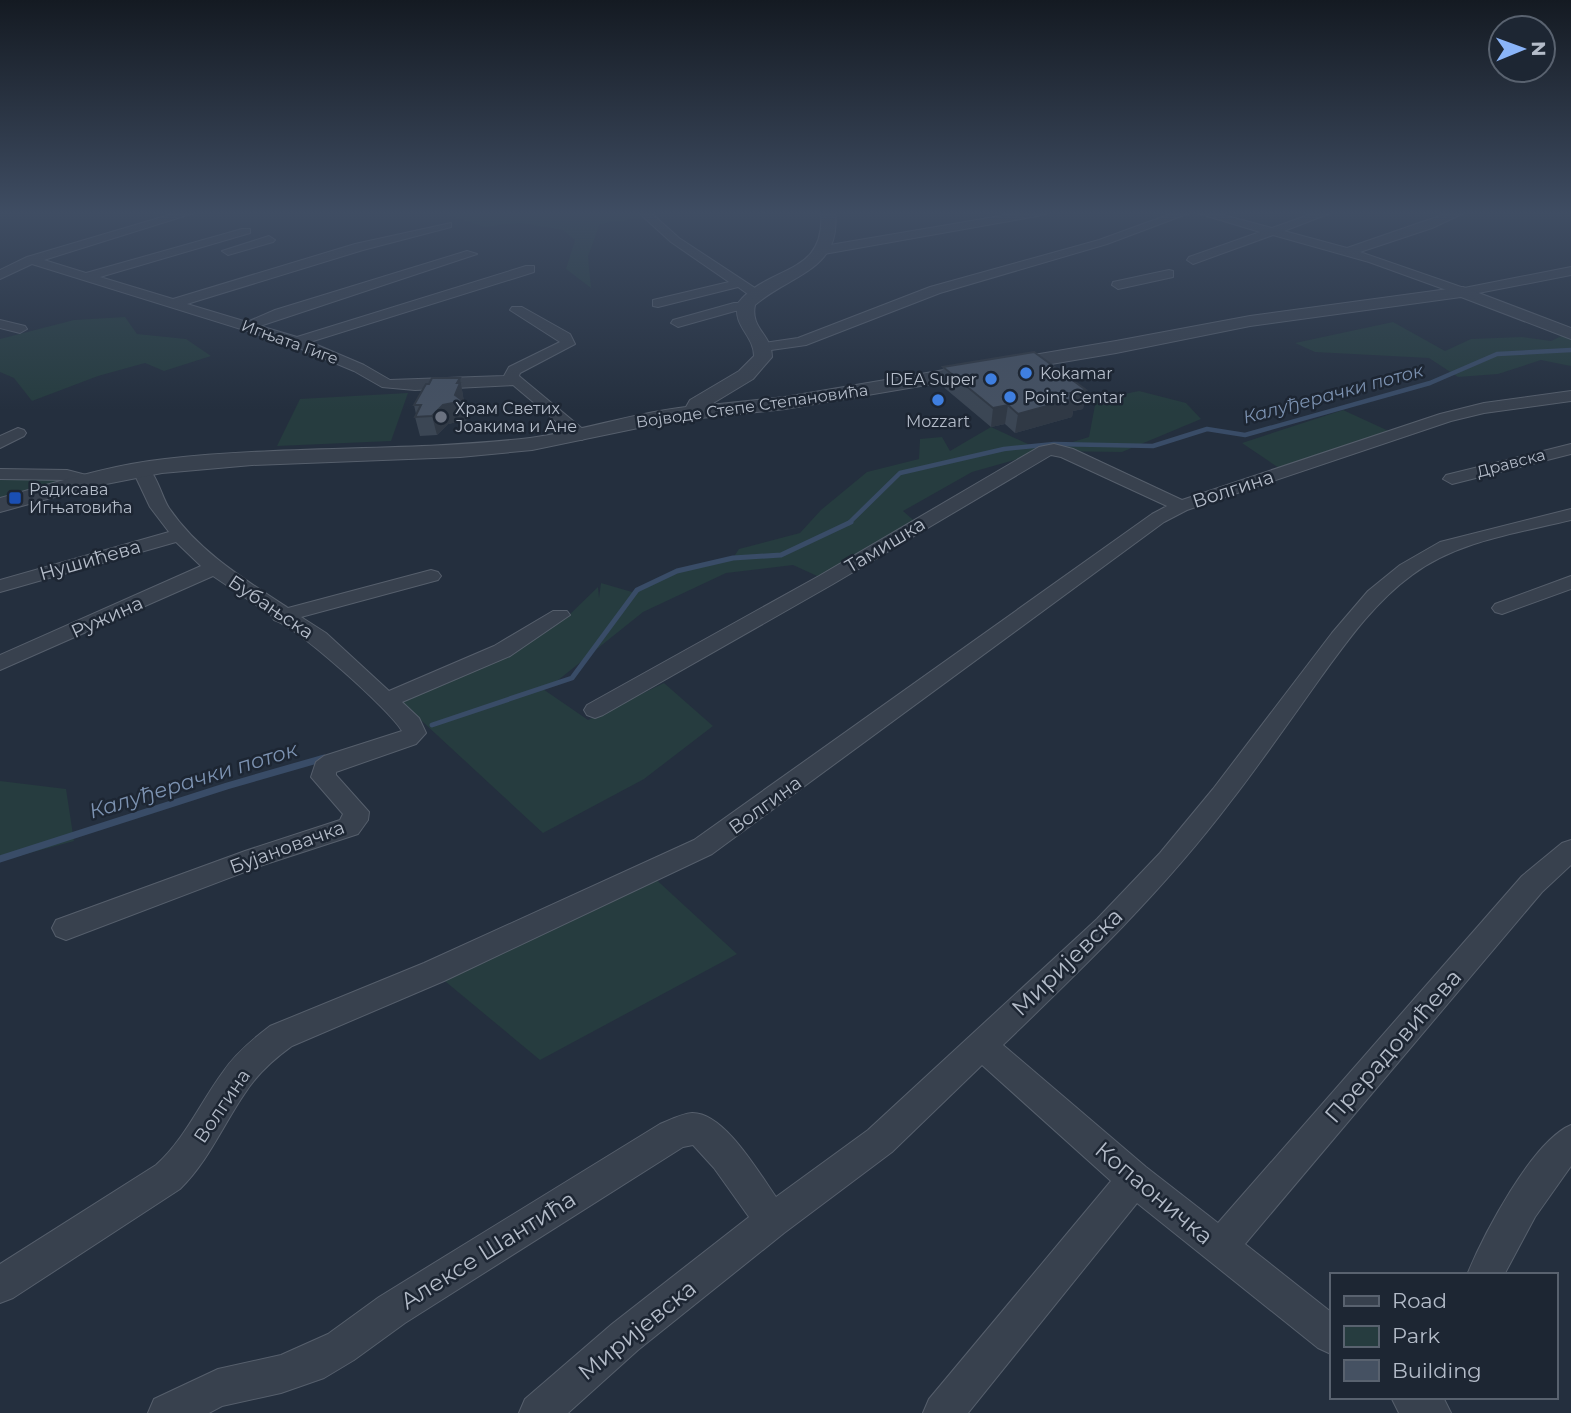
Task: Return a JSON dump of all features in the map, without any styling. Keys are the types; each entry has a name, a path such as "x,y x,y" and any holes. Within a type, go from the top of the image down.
{"street":[{"name":"Игњата Гиге","path":"86,278 297,342 393,385 510,380"},
{"path":"115,286 136,278"},
{"path":"175,303 257,278"},
{"path":"249,326 280,313 393,278"},
{"path":"297,342 501,278"},
{"path":"695,412 697,404 756,366 763,357 764,347 746,322 751,300 740,283 732,278"},
{"path":"678,323 751,300 787,278"},
{"path":"764,347 801,342 935,290 977,278"},
{"path":"1118,285 1151,278"},
{"path":"1423,278 1571,334"},
{"path":"1463,292 1535,278"},
{"path":"658,303 740,283"},
{"name":"Војводе Степе Степановића","path":"0,505 141,469 276,456 501,448 695,412 793,402 1090,352 1250,321 1463,292"},
{"path":"517,310 565,337 568,344 514,370 510,380 520,382 582,435"},
{"path":"0,324 20,329"},
{"name":"Волгина","path":"0,1284 168,1177 185,1161 235,1080 261,1051 281,1036 434,972 703,847 1158,519 1181,506 1446,416 1571,396"},
{"path":"0,443 18,433"},
{"name":"Тамишка","path":"595,710 826,580 1045,451 1054,449 1068,453 1181,506"},
{"name":"Дравска","path":"1452,480 1571,449"},
{"name":"Бубањска","path":"141,469 159,507 180,535 214,568 319,638 415,728 414,733"},
{"path":"0,474 67,475 88,481"},
{"name":"Миријевска","path":"539,1413 625,1336 772,1220 880,1141 1107,927 1222,795 1339,638 1375,595 1407,569 1447,546 1571,514"},
{"name":"Нушићева","path":"0,586 180,535"},
{"name":"Ружина","path":"0,663 214,568"},
{"path":"281,615 431,576"},
{"path":"1502,608 1571,582"},
{"path":"385,701 502,651 560,615"},
{"name":"Бујановачка","path":"66,928 262,855 349,827 355,820 356,813 323,777 325,768 333,762 408,738 414,733"},
{"name":"Прерадовићева","path":"1219,1248 1532,884 1571,850"},
{"name":"Копаоничка","path":"981,1045 1134,1179 1330,1334"},
{"name":"Алексе Шантића","path":"168,1413 218,1388 281,1374 320,1358 660,1142 687,1129 696,1128 711,1139 772,1220"},
{"path":"1486,1273 1527,1196 1571,1141"},
{"path":"943,1413 1134,1179"}],"green space":[{"path":"578,278 590,278 591,288"},
{"path":"125,317 137,334 186,339 211,356 164,371 145,363 98,376 32,401 14,378 0,372 0,339 74,320"},
{"path":"1393,322 1445,351 1471,339 1522,337 1551,341 1568,333 1571,334 1571,366 1541,360 1498,374 1458,377 1429,358 1315,352 1295,343"},
{"path":"1139,391 1186,403 1201,419 1122,452 1046,451 972,472 903,511 919,525 826,580 793,565 726,573 643,612 557,681 540,687 588,720 664,683 713,726 644,779 543,833 397,698 505,654 567,617 598,587 599,598 601,583 632,592 683,568 733,558 739,549 800,533 821,510 867,472 919,459 920,439 942,437 950,451 991,427 1043,451 1089,437 1096,400"},
{"path":"408,393 391,441 277,446 300,399"},
{"path":"1343,410 1393,433 1285,472 1242,443"},
{"path":"50,477 58,484 0,500 0,478"},
{"path":"0,781 66,789 74,841 0,861"},
{"path":"649,873 737,954 540,1060 434,972"}],"building":[{"path":"1034,352 1086,390 1070,393 1076,398 1018,414 1008,405 993,408 943,367"},
{"path":"432,378 460,378 455,395 463,401 443,405 432,416 415,417 421,405 414,405"}],"waterway":[{"name":"Калуђерачки поток","path":"849,523 900,473 1004,449 1054,444 1153,446 1207,429 1245,435 1430,383 1497,354 1571,350"},
{"name":"Калуђерачки поток","path":"432,725 572,678 637,590 677,571 733,558 781,555 849,523"},
{"name":"Калуђерачки поток","path":"0,859 227,786 324,758"}],"place":[{"name":"Kokamar","path":"1026,373"},
{"name":"IDEA Super","path":"991,379"},
{"name":"Point Centar","path":"1010,397"},
{"name":"Mozzart","path":"938,400"},
{"name":"Храм Светих Јоакима и Ане","path":"441,417"},
{"name":"Радисава Игњатовића","path":"15,498"}]}
